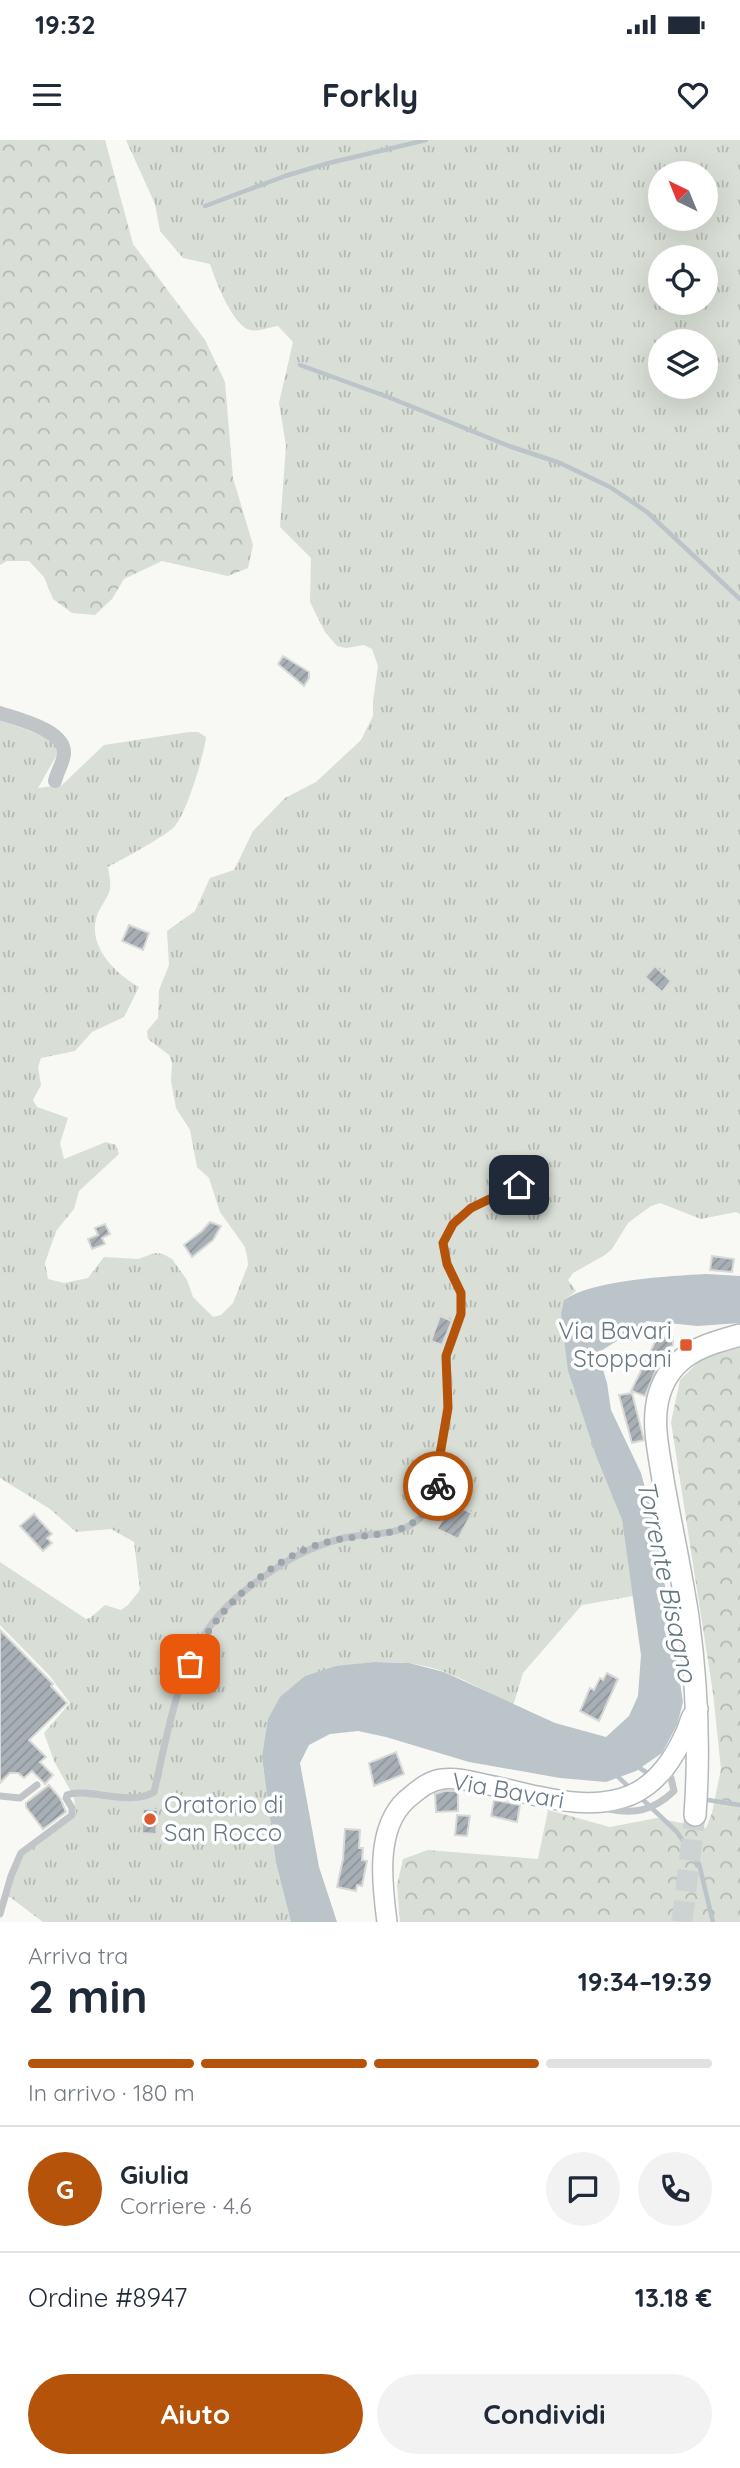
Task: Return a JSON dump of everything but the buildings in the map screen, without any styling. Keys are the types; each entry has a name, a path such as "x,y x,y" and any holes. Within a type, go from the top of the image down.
{"main road":[{"path":"695,1815 698,1708 688,1616 655,1428 659,1394 675,1366 704,1345 740,1335"}],"street":[{"path":"0,713 48,731 58,738 64,746 64,753 55,781"},
{"name":"Via Bavari","path":"387,1922 382,1864 388,1828 400,1805 421,1787 441,1779 464,1780 587,1804 630,1795 649,1784 664,1770 687,1731 692,1714 698,1708"}],"lane":[{"path":"0,1914 2,1901 21,1853 72,1815 67,1795 75,1793 101,1797 141,1797 154,1792 181,1687 199,1643 219,1614 284,1561 316,1545 348,1537 384,1535 404,1530 430,1507 439,1483 438,1466 448,1408 446,1356 461,1314 461,1293 447,1264 443,1243 453,1224 471,1208 519,1185"},
{"path":"0,1796 20,1798 37,1785"}],"green space":[{"path":"0,140 105,140 133,244 205,340 225,382 233,478 253,545 248,568 228,576 162,561 124,579 112,599 95,615 72,613 53,599 44,577 29,561 7,561 0,565"},
{"path":"126,140 740,140 740,1214 736,1212 701,1219 660,1203 651,1206 628,1223 612,1249 573,1273 568,1280 576,1291 564,1300 568,1371 596,1456 622,1520 633,1596 582,1605 523,1673 513,1706 445,1672 410,1663 357,1664 305,1676 262,1757 276,1863 291,1922 43,1922 7,1895 24,1855 76,1814 74,1797 54,1761 44,1733 70,1703 49,1675 0,1625 0,1562 86,1619 105,1605 121,1610 140,1590 134,1542 111,1529 76,1532 50,1509 0,1478 0,720 49,738 59,751 38,788 62,785 104,745 189,732 198,732 206,737 194,785 173,828 108,867 110,889 96,919 97,940 100,950 113,967 139,987 124,1017 92,1032 75,1051 41,1058 38,1067 41,1085 33,1100 37,1107 68,1118 60,1143 64,1159 106,1142 116,1145 119,1154 79,1191 74,1209 56,1231 45,1263 48,1279 64,1283 88,1278 104,1257 138,1259 155,1253 163,1254 172,1259 187,1280 193,1297 213,1317 221,1315 233,1303 248,1265 247,1256 245,1247 220,1212 209,1178 197,1167 190,1130 176,1108 169,1055 148,1039 147,1031 158,1018 159,990 169,965 167,931 195,911 210,878 234,870 253,831 285,798 316,782 361,740 373,716 378,666 372,649 364,645 346,648 337,646 325,632 310,602 311,558 280,527 286,446 279,403 293,342 278,326 260,330 244,327 231,312 210,264 183,258 160,231 155,204"},
{"path":"740,1348 740,1922 400,1922 397,1885 403,1859 428,1850 538,1859 548,1810 610,1827 657,1818 706,1828 712,1813 721,1769 713,1693 671,1422 680,1380 705,1355"}],"shaded area":[{"path":"706,1274 740,1276 740,1323 698,1326 647,1321 598,1353 607,1383 611,1410 641,1473 656,1528 683,1702 677,1725 662,1753 636,1771 606,1782 560,1778 469,1762 358,1731 330,1734 309,1745 300,1763 319,1867 337,1922 291,1922 276,1863 262,1757 268,1719 280,1697 305,1676 336,1666 374,1662 409,1663 444,1672 555,1723 606,1737 629,1716 638,1696 641,1655 622,1520 596,1456 568,1371 561,1314 564,1300 593,1288 632,1280"}],"waterway":[{"path":"205,206 285,176 426,140"},
{"path":"300,365 560,463 610,487 647,512 740,599"},
{"path":"635,1765 649,1774"},
{"path":"614,1773 631,1789"},
{"path":"640,1797 677,1832 699,1864 713,1922"},
{"path":"708,1800 740,1805"}],"tunnel":[{"path":"682,1922 695,1815"}],"way so far":[{"path":"190,1664 199,1643 219,1614 284,1561 316,1545 348,1537 384,1535 404,1530 430,1507 438,1486"}],"place":[{"name":"Via Bavari Stoppani","path":"686,1345"},
{"name":"Oratorio di San Rocco","path":"150,1819"}],"route":[{"path":"438,1486 438,1466 448,1408 449,1378 446,1356 461,1314 461,1293 447,1264 443,1243 453,1224 471,1208 519,1185"}],"water label":[{"name":"Torrente Bisagno","path":"667,1581"}]}
